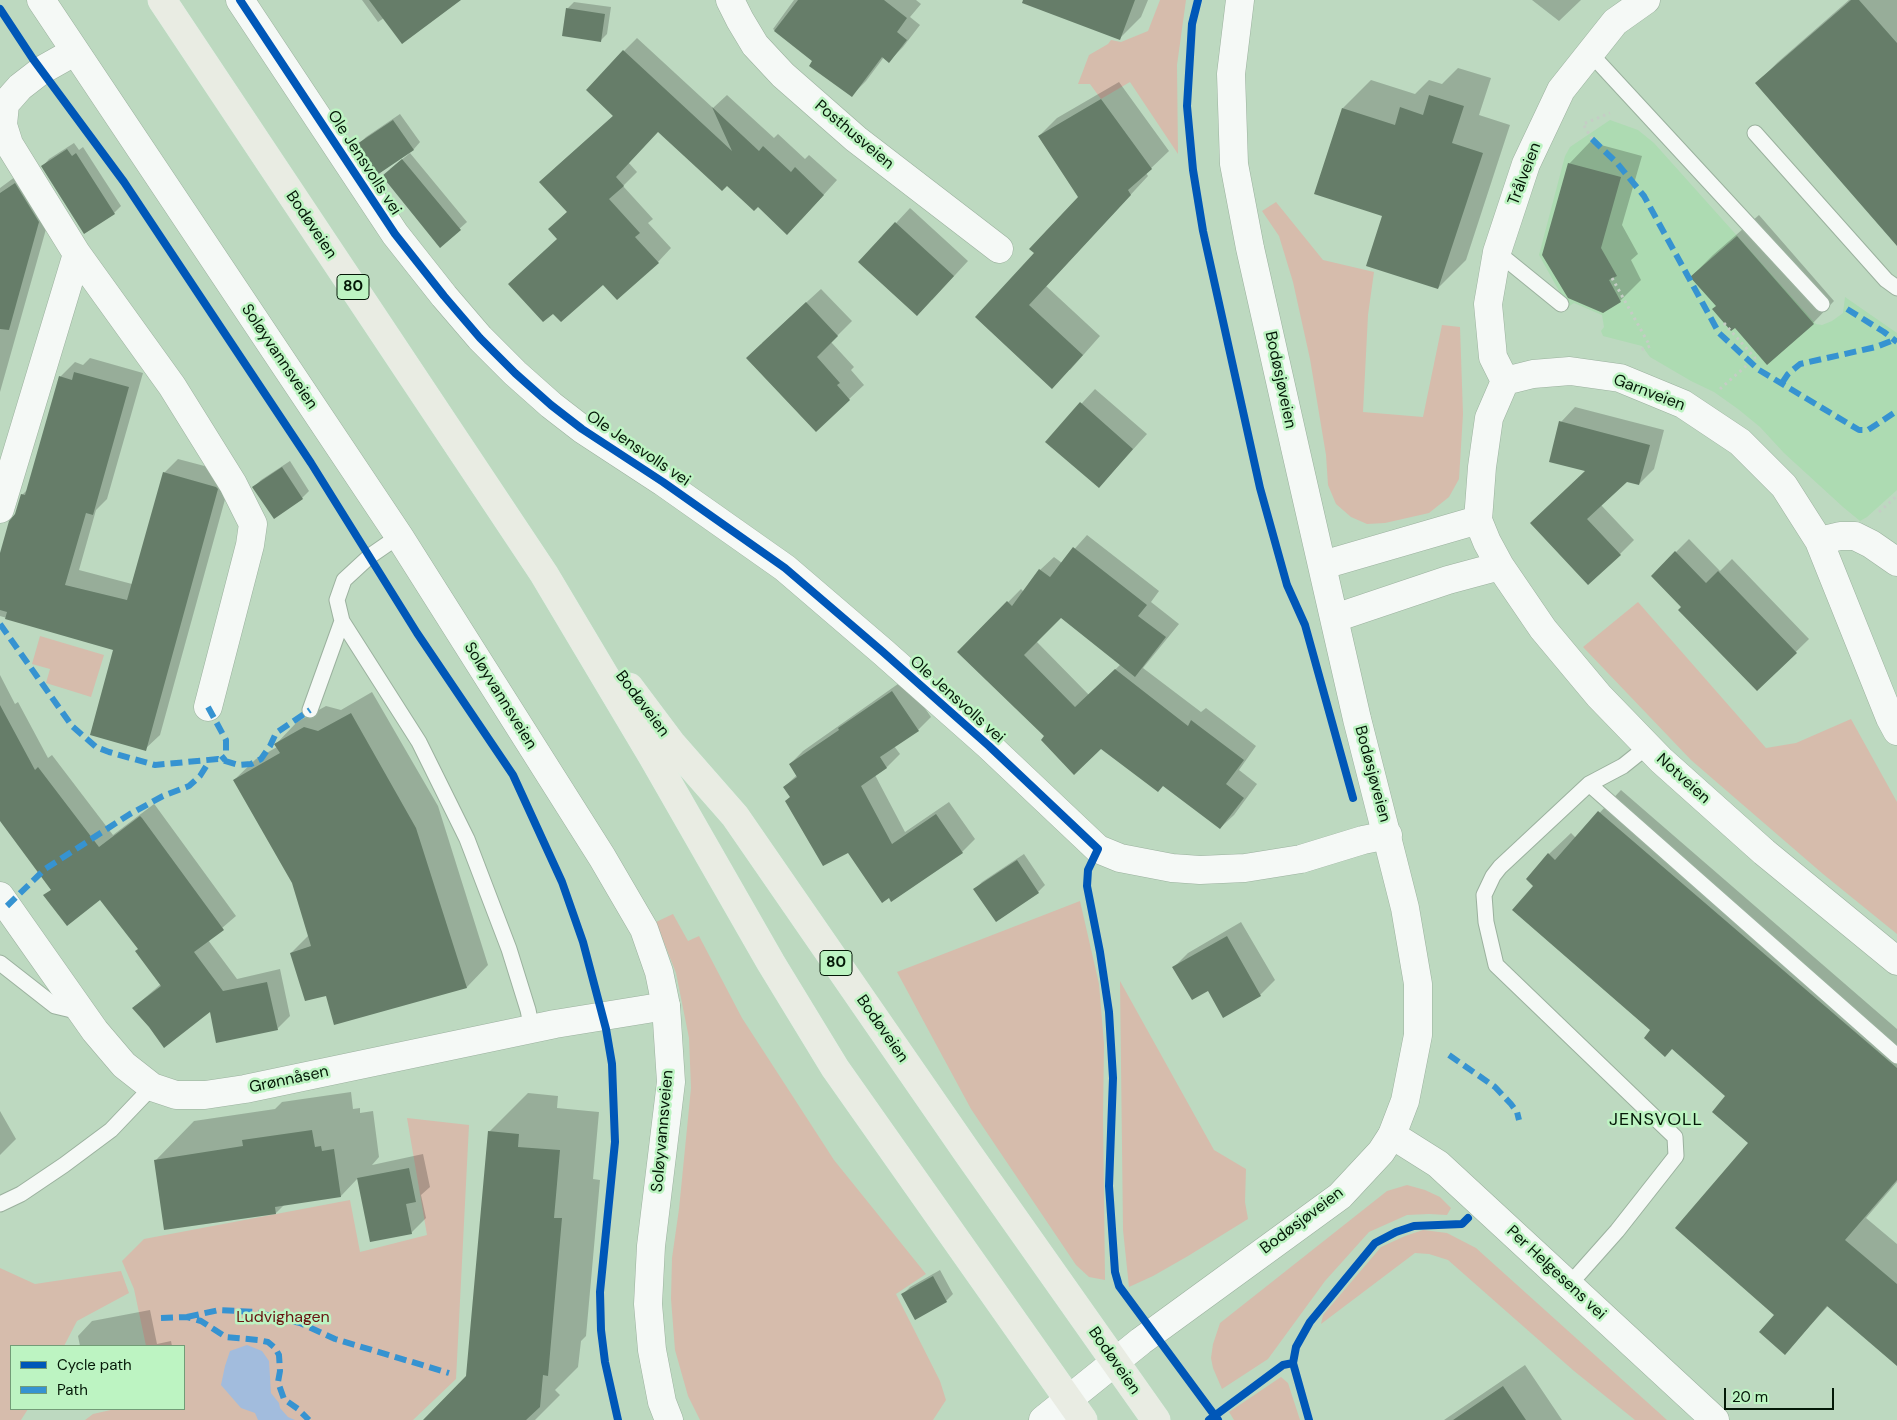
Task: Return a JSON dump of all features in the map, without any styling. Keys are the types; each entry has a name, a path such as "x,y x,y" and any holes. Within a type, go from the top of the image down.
{"main road":[{"name":"Bodøveien","path":"162,0 544,574 653,757 771,963 835,1068 1076,1411"},
{"name":"Bodøveien","path":"544,574 671,742 735,816 966,1152 1156,1420"}],"street":[{"name":"Soløyvannsveien","path":"41,0 399,536 596,849 644,929 659,972 666,1006 671,1082 651,1246 648,1304 652,1350 662,1402 670,1420"},
{"name":"Ole Jensvolls vei","path":"240,0 395,234 480,338 515,373 582,429 663,482 784,568 912,677 989,746 1098,849 1120,858 1172,868 1200,870 1245,868 1301,859 1363,840 1388,835"},
{"name":"Posthusveien","path":"730,0 755,45 783,75 856,139 999,249"},
{"name":"Bodøsjøveien","path":"1076,1411 1116,1362 1158,1328 1340,1196 1380,1152 1392,1135 1405,1101 1418,1035 1418,984 1405,908 1357,719 1250,248 1234,164 1231,74 1240,0"},
{"name":"Trålveien","path":"1504,381 1493,358 1488,304 1497,252 1526,164 1561,90 1615,22 1646,0"},
{"path":"74,52 42,70 3,103 2,125 8,144 77,254 172,386 233,484 253,524 250,545 208,708"},
{"path":"0,509 77,254"},
{"name":"Garnveien","path":"1504,381 1533,374 1570,370 1620,378 1683,404 1740,442 1784,486 1819,541 1890,718 1897,731"},
{"path":"1323,565 1478,520 1482,468 1490,418 1504,381"},
{"name":"Notveien","path":"1478,520 1500,566 1543,629 1599,696 1661,760 1764,852 1897,961"},
{"path":"1819,541 1840,536 1855,536 1871,544 1897,562"},
{"path":"1335,618 1448,580 1500,566"},
{"name":"Grønnåsen","path":"0,896 95,1031 124,1065 152,1086 176,1095 205,1095 229,1091 532,1029 666,1006"},
{"name":"Per Helgesens vei","path":"1392,1135 1438,1164 1715,1420"},
{"path":"1043,1420 1076,1411"}],"lane":[{"path":"1590,53 1822,304"},
{"path":"1755,133 1886,280 1897,288"},
{"path":"1497,252 1561,304"},
{"path":"399,536 370,556 344,580 337,600 342,620 419,742 467,839 508,949 528,1010 532,1029"},
{"path":"310,710 342,620"},
{"path":"1569,1285 1617,1231 1676,1156 1675,1137 1496,965 1486,922 1484,895 1493,876 1500,867 1589,784 1623,766 1648,746"},
{"path":"1589,784 1897,1056"},
{"path":"1,965 55,1006 82,1012"},
{"path":"0,1204 21,1194 64,1166 111,1130 152,1086"}],"path":[{"path":"1592,139 1583,124 1637,104"},
{"path":"1612,278 1650,346 1636,353"},
{"path":"1717,391 1755,358 1723,322"},
{"path":"1877,514 1897,496"}],"shaded area":[{"path":"1610,120 1638,130 1654,143 1816,324 1822,325 1832,321 1843,313 1845,297 1897,333 1897,490 1867,517 1860,521 1784,453 1760,427 1714,392 1650,357 1642,346 1603,336 1601,331 1604,327 1602,315 1574,303 1568,307 1539,255 1565,156 1570,147"}],"green space":[{"path":"1160,0 1186,0 1177,65 1178,154 1130,82 1101,99 1090,84 1078,84 1089,55 1108,44 1111,40 1121,42 1148,31"},
{"path":"1276,202 1323,260 1374,272 1368,315 1363,412 1423,417 1442,325 1460,327 1463,414 1459,479 1449,497 1429,513 1385,523 1367,524 1351,517 1336,504 1328,485 1326,455 1310,359 1293,282 1279,236 1262,211"},
{"path":"1638,602 1766,748 1796,743 1851,719 1897,802 1897,934 1823,874 1691,760 1583,647"},
{"path":"40,636 104,655 91,697 46,683 50,669 32,664"},
{"path":"1080,901 1099,984 1104,1044 1105,1280 1089,1277 1076,1265 971,1109 897,972"},
{"path":"673,914 688,941 699,936 742,1018 834,1160 926,1274 896,1294 940,1381 946,1400 933,1420 700,1420 688,1396 675,1350 671,1299 672,1258 679,1209 691,1088 689,1038 676,973 656,922"},
{"path":"1120,981 1214,1150 1246,1169 1245,1202 1248,1219 1153,1276 1129,1287 1123,1230"},
{"name":"Ludvighagen","path":"407,1118 469,1125 456,1379 413,1420 85,1420 93,1414 111,1410 185,1410 185,1345 146,1345 134,1289 122,1261 144,1239 350,1200 360,1252 427,1235"},
{"path":"1407,1185 1440,1197 1451,1208 1447,1215 1407,1215 1369,1232 1325,1281 1268,1359 1222,1389 1211,1358 1213,1344 1220,1323 1387,1191"},
{"path":"1423,1230 1447,1233 1476,1248 1667,1420 1635,1420 1574,1371 1448,1260 1429,1254 1415,1253 1321,1324 1323,1315 1381,1247"},
{"path":"0,1268 35,1284 121,1271 129,1293 77,1321 65,1345 10,1345 10,1410 27,1410 21,1420 0,1420"},
{"path":"1281,1377 1288,1383 1300,1420 1234,1420 1229,1412"}],"water":[{"path":"247,1345 262,1351 269,1361 271,1393 288,1417 295,1420 258,1420 255,1413 241,1408 221,1385 230,1351"}],"building":[{"path":"369,0 461,0 402,44"},
{"path":"798,0 884,0 907,18 897,32 907,40 889,63 882,57 852,97 809,66 812,61 774,31"},
{"path":"1023,0 1135,0 1120,40 1022,3"},
{"path":"1851,0 1859,0 1897,43 1897,246 1755,83"},
{"path":"566,8 605,14 601,42 562,36"},
{"path":"623,50 732,151 712,107 759,151 763,146 791,172 795,167 824,195 787,235 758,207 754,211 727,186 722,191 658,132 616,177 624,186 609,199 640,233 635,237 659,263 617,300 603,285 561,322 553,314 543,322 508,284 557,239 548,229 567,212 539,182 613,116 586,90"},
{"path":"1429,95 1464,106 1452,143 1483,153 1438,289 1366,266 1382,216 1314,194 1342,108 1395,125 1400,107 1423,115"},
{"path":"1101,99 1152,169 1128,190 1131,195 1029,305 1083,355 1052,389 975,317 1034,253 1029,249 1078,197 1038,136"},
{"path":"393,120 414,150 377,175 357,144"},
{"path":"67,149 72,156 76,153 115,214 84,234 41,166"},
{"path":"402,159 461,230 440,248 382,176"},
{"path":"1568,163 1621,177 1601,248 1617,276 1609,280 1621,302 1603,313 1568,298 1542,255"},
{"path":"15,183 39,222 9,330 0,329 0,193"},
{"path":"895,222 954,276 917,316 858,262"},
{"path":"1737,236 1814,324 1767,365 1735,328 1731,331 1712,309 1716,306 1690,277"},
{"path":"806,302 838,336 817,357 840,383 837,385 850,400 816,432 746,358"},
{"path":"74,372 129,387 93,515 86,513 65,585 127,600 163,472 218,489 146,751 90,735 113,650 5,619 7,612 0,610 0,553 9,521 15,514 21,494 25,495 59,376 72,380"},
{"path":"1080,402 1133,449 1099,488 1045,442"},
{"path":"1559,421 1650,445 1639,485 1627,482 1587,519 1621,555 1588,585 1530,523 1585,471 1549,462"},
{"path":"282,467 303,499 274,519 252,487"},
{"path":"1073,547 1147,605 1138,616 1166,637 1135,677 1061,618 1024,655 1075,707 1115,669 1188,726 1191,720 1244,760 1226,784 1244,798 1220,829 1163,786 1158,792 1101,749 1074,775 1041,740 1044,736 957,652 1007,601 1012,606 1039,569 1050,577"},
{"path":"1675,551 1706,583 1718,571 1797,653 1757,691 1678,610 1681,607 1651,576"},
{"path":"892,691 919,731 880,757 887,768 861,786 892,844 936,814 963,853 891,902 889,898 882,903 848,853 823,866 785,801 790,797 783,787 797,777 789,764"},
{"path":"0,705 35,770 38,767 99,847 140,816 142,818 224,930 194,952 223,991 267,982 278,1030 216,1043 210,1012 164,1048 132,1008 161,986 135,951 138,949 100,900 67,926 43,895 51,890 0,821"},
{"path":"351,713 416,828 467,988 334,1025 326,996 305,1001 290,953 311,946 292,883 233,780 280,753 274,744 304,727 318,731"},
{"path":"1598,811 1897,1068 1897,1180 1845,1240 1897,1284 1897,1366 1827,1306 1785,1355 1759,1332 1774,1315 1675,1228 1748,1143 1712,1112 1725,1096 1672,1049 1665,1057 1644,1038 1650,1030 1512,910 1533,886 1526,879 1548,853 1555,860"},
{"path":"1017,860 1039,893 996,922 973,889"},
{"path":"1227,936 1261,996 1223,1018 1208,991 1192,1000 1172,967"},
{"path":"312,1130 315,1147 321,1146 322,1151 334,1149 341,1197 275,1207 276,1214 164,1230 154,1160 243,1146 242,1140"},
{"path":"488,1131 519,1134 518,1147 560,1150 554,1218 562,1218 548,1376 543,1375 540,1407 526,1420 423,1420 466,1376"},
{"path":"409,1168 416,1202 406,1204 412,1234 370,1242 357,1178"},
{"path":"933,1276 947,1302 915,1320 901,1294"},
{"path":"1503,1386 1526,1420 1453,1420"}],"marked path":[{"path":"1592,139 1617,163 1644,196 1719,333 1759,370 1859,430 1868,430 1897,411"},
{"path":"1847,309 1897,342"},
{"path":"1782,383 1788,374 1800,364 1876,347 1894,340"},
{"path":"0,624 72,726 96,747 155,765 218,759 239,765 251,764 261,759 276,733 310,710"},
{"path":"208,707 226,740 226,756 221,760"},
{"path":"7,906 45,869 130,814 163,796 189,786 200,776 210,760"},
{"path":"1449,1055 1495,1087 1517,1112 1519,1120"},
{"path":"187,1317 219,1310 255,1312 300,1323 335,1339 449,1373"},
{"path":"161,1318 187,1317 201,1321 226,1337 268,1342 279,1355 280,1371 278,1382 284,1399 309,1420"}],"cycle path":[{"path":"240,0 395,234 480,338 515,373 582,429 663,482 785,568 989,746 1098,849 1088,870 1087,886 1109,1012 1113,1078 1109,1186 1115,1272 1119,1286 1218,1420"},
{"path":"1198,0 1192,24 1187,106 1193,170 1203,231 1260,488 1287,585 1305,625 1353,798"},
{"path":"0,9 33,59 124,182 311,463 417,633 513,775 562,882 583,942 606,1029 612,1064 615,1142 600,1292 601,1330 605,1362 618,1420"},
{"path":"1293,1363 1296,1347 1310,1322 1375,1243 1396,1232 1414,1226 1462,1224 1468,1218"},
{"path":"1209,1420 1283,1365 1293,1363 1309,1420"}],"district":[{"name":"JENSVOLL","path":"1656,1120"}]}
